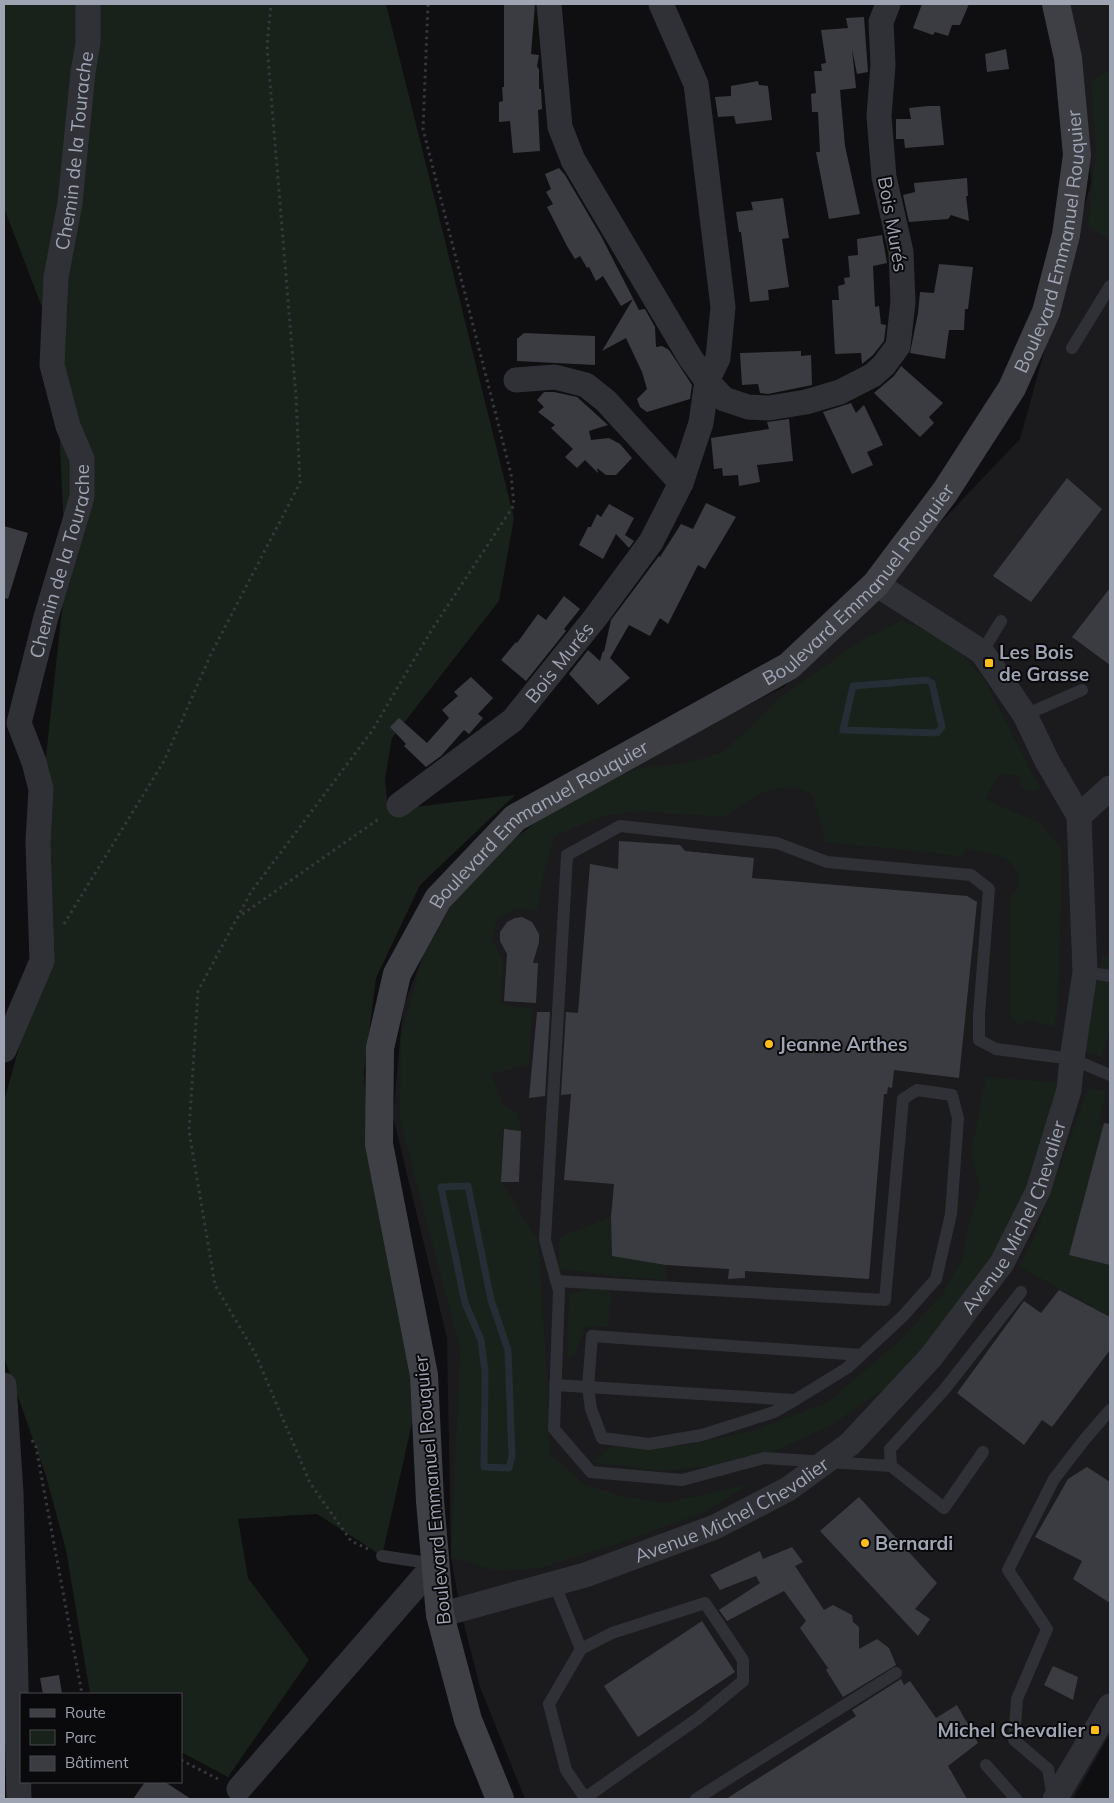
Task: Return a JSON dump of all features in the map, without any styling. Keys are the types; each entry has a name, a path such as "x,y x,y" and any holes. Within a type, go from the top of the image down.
{"street":[{"name":"Chemin de la Tourache","path":"4,1050 42,961 38,842 41,790 34,762 19,723 46,617 82,497 82,459 68,426 52,365 56,277 70,203 83,72 88,43 88,4"},
{"name":"Bois Murés","path":"548,4 560,127 573,160 707,381 724,399 748,407 769,408 806,402 840,392 873,375 884,366 898,346 903,302 901,252 884,177 879,116 883,65 881,22 888,4"},
{"name":"Bois Murés","path":"399,805 513,720 595,618 651,542 681,483 701,423 707,381 718,358 723,307 696,84 661,4"},
{"name":"Boulevard Emmanuel Rouquier","path":"500,1799 468,1720 440,1615 430,1501 424,1374 379,1144 380,1048 397,974 438,900 515,818 789,666 876,584 945,492 1012,388 1046,312 1066,234 1077,155 1068,58 1056,4"},
{"path":"516,380 554,377 586,385 606,401 681,483"},
{"name":"Avenue Michel Chevalier","path":"440,1615 585,1575 715,1527 788,1490 850,1444 931,1357 1002,1263 1038,1191 1069,1090 1084,972 1079,816 1047,760 1025,715 982,652 876,584"},
{"path":"1079,816 1110,788"},
{"path":"4,1385 11,1492 19,1799"},
{"path":"239,1789 435,1564"},
{"path":"1054,1799 1110,1706"}],"lane":[{"path":"1072,348 1110,286"},
{"path":"982,652 1001,621"},
{"path":"1025,715 1082,690"},
{"path":"983,1452 944,1508 891,1466 764,1458 682,1480 591,1472 554,1429 559,1291 545,1240 567,855 620,826 777,843 827,862 971,875 989,889 979,1015 979,1040 996,1049 1072,1059 1110,1075"},
{"path":"1084,972 1110,976"},
{"path":"556,1280 885,1300 903,1099 917,1090 952,1095 958,1118 951,1214 936,1279 903,1316 861,1355 847,1368 774,1412 702,1435 649,1444 602,1438 591,1409 588,1387 592,1336 861,1355"},
{"path":"891,1466 890,1449 944,1390 1021,1292"},
{"path":"555,1385 795,1400"},
{"path":"1054,1799 1048,1769 1014,1740 1017,1699 1047,1628 1008,1570 1054,1479 1110,1410"},
{"path":"382,1556 435,1564"},
{"path":"554,1583 581,1649"},
{"path":"705,1603 743,1660 743,1680 697,1719 585,1798 566,1770 549,1704 581,1649 612,1633 705,1603"},
{"path":"696,1799 896,1673"},
{"path":"986,1765 1016,1799"}],"path":[{"path":"62,928 164,760 211,654 300,484 296,397 268,46 271,4"},
{"path":"382,1556 352,1541 310,1484 254,1353 215,1285 189,1131 198,991 251,892 372,731 431,631 514,505 510,474 423,129 428,4"},
{"path":"237,918 399,805"},
{"path":"31,1439 36,1447 82,1693"},
{"path":"182,1760 239,1789"}],"shaded area":[{"path":"1068,4 1110,4 1110,1734 1073,1799 525,1799 480,1687 460,1609 451,1557 447,1338 393,1117 403,1007 437,919 478,868 570,795 784,687 1020,439 1091,183 1084,88"}],"green space":[{"path":"4,4 386,4 514,518 499,601 392,738 385,779 387,801 414,807 515,795 420,885 376,978 364,1072 369,1157 411,1358 415,1410 382,1556 317,1514 238,1519 248,1578 309,1660 228,1777 182,1753 182,1693 90,1693 66,1550 46,1476 5,1360 4,1101 50,937 45,765 66,574 55,341 4,208"},
{"path":"1110,70 1110,234 1107,238 1088,227 1096,151 1091,80"},
{"path":"902,620 950,642 983,677 1040,789 1030,791 1020,787 1019,775 1000,774 985,799 1042,824 1063,852 1057,1015 1053,1027 1029,1020 1019,1026 1010,1016 1010,897 1018,889 1018,881 1014,866 1002,857 965,849 963,857 824,842 824,833 812,795 794,788 775,789 757,795 726,817 640,811 603,816 555,836 544,874 537,911 517,908 497,919 492,940 504,961 501,1004 532,1009 529,1064 491,1074 503,1104 518,1113 521,1131 503,1129 501,1182 538,1240 549,1405 550,1453 583,1484 625,1497 665,1503 750,1484 705,1512 620,1543 539,1568 496,1571 451,1557 460,1349 400,1120 401,1035 423,956 463,886 519,835 588,786 641,768 686,763 721,753 782,696 863,639"},
{"path":"1110,955 1110,1027 1102,1057 1084,1052 1087,987 1099,981 1102,956"},
{"path":"986,1077 1063,1083 1031,1186 985,1272 902,1377 830,1426 749,1463 659,1471 591,1462 617,1444 681,1446 752,1431 828,1402 897,1343 942,1295 963,1258 969,1224 980,1189 971,1153"},
{"path":"1088,1088 1106,1092 1099,1125 1103,1126 1070,1255 1110,1265 1110,1317 1019,1266 1036,1233"},
{"path":"611,1217 612,1256 666,1265 666,1280 613,1276 558,1268 559,1237"},
{"path":"593,1288 611,1292 608,1327 586,1326 574,1356 567,1357 569,1294"}],"building":[{"path":"504,4 535,4 531,54 539,55 537,66 539,70 542,109 538,110 540,151 513,153 510,121 499,122 499,102 503,101 502,87 504,87"},
{"path":"922,4 969,4 960,25 952,25 948,36 935,32 933,35 913,28"},
{"path":"864,17 868,72 857,74 852,49 856,88 840,90 845,146 860,214 829,219 816,152 820,152 818,112 812,112 811,94 816,93 814,71 822,71 821,64 826,63 821,30 848,28 846,18"},
{"path":"1006,49 1009,69 987,72 985,54"},
{"path":"758,81 759,85 768,86 772,120 736,124 734,116 718,117 715,97 731,96 731,86"},
{"path":"940,106 944,145 905,148 904,139 896,139 896,119 911,119 909,108"},
{"path":"559,168 601,236 639,310 645,309 655,327 656,347 662,346 669,350 692,385 690,399 647,412 640,407 637,399 647,389 642,372 626,338 602,351 633,299 621,306 603,276 596,281 589,267 587,268 580,256 575,259 567,246 547,207 553,204 546,192 551,189 545,174"},
{"path":"967,178 968,196 966,196 969,221 951,215 948,219 909,222 903,195 915,192 914,183"},
{"path":"783,198 789,238 782,239 789,287 768,290 769,300 750,302 741,232 739,232 736,212 753,210 751,202"},
{"path":"882,235 887,263 873,266 875,307 879,306 881,324 886,325 884,341 873,355 862,364 861,353 835,354 832,300 839,300 838,286 845,284 844,278 850,277 848,256 858,255 857,239"},
{"path":"939,264 973,267 968,309 965,309 964,330 949,330 945,359 910,353 920,292 934,293"},
{"path":"524,333 595,336 595,365 517,361 517,339"},
{"path":"801,351 801,356 811,355 812,385 768,394 760,393 758,384 742,385 740,353"},
{"path":"901,366 943,403 929,417 934,423 920,437 874,393 894,376"},
{"path":"544,392 577,397 608,425 589,431 591,440 609,438 620,444 632,458 616,475 606,475 597,468 598,473 585,460 577,468 565,457 573,449 551,428 555,425 538,412 544,407 537,400"},
{"path":"851,403 856,413 864,405 883,445 867,452 873,465 852,474 823,412"},
{"path":"789,419 793,461 757,465 760,482 739,486 738,475 723,476 722,468 714,469 711,438 769,429 767,422"},
{"path":"1067,478 1102,509 1031,602 993,576"},
{"path":"706,503 736,517 705,569 698,565 668,624 660,618 650,636 629,625 610,658 630,678 598,705 569,674 588,650 600,661 604,652 611,620 660,557 681,524 693,529"},
{"path":"609,504 634,518 625,535 634,541 629,548 616,534 603,559 579,545 597,514 601,517"},
{"path":"4,526 28,533 8,599 4,598"},
{"path":"1110,588 1110,665 1072,637"},
{"path":"564,596 580,609 564,629 566,631 526,681 501,660 517,643 538,614 546,620"},
{"path":"471,677 493,698 478,714 483,718 469,734 464,730 441,756 426,767 404,746 406,744 390,727 399,718 427,743 449,718 442,710 458,696 454,692"},
{"name":"Jeanne Arthes","path":"619,841 680,845 685,851 754,858 752,878 967,896 977,902 959,1078 894,1070 892,1088 888,1087 887,1094 884,1094 869,1279 745,1271 745,1278 728,1279 729,1269 666,1265 612,1256 611,1217 614,1184 564,1180 571,1094 561,1095 566,1012 578,1013 590,864 618,869"},
{"path":"522,917 532,922 539,934 539,942 533,963 538,963 536,1003 504,1001 507,954 500,941 500,932 507,922"},
{"path":"537,1012 550,1012 545,1096 529,1098"},
{"path":"1104,1123 1110,1124 1110,1265 1069,1255"},
{"path":"504,1129 521,1131 519,1182 501,1182"},
{"path":"1059,1290 1110,1317 1110,1350 1052,1427 1042,1420 1024,1445 957,1393 1024,1301 1041,1313"},
{"path":"1087,1467 1110,1482 1110,1603 1073,1579 1082,1561 1035,1537 1068,1479"},
{"name":"Bernardi","path":"859,1497 937,1583 915,1609 930,1619 918,1636 820,1531"},
{"path":"792,1547 803,1562 795,1566 824,1610 833,1605 852,1615 853,1622 859,1627 859,1649 877,1639 889,1648 896,1665 843,1697 826,1670 828,1668 800,1628 806,1621 784,1591 727,1621 719,1610 760,1583 756,1576 720,1590 710,1575 760,1551 763,1559"},
{"path":"702,1621 735,1672 638,1737 604,1686"},
{"path":"1053,1666 1078,1677 1073,1700 1044,1685"},
{"path":"59,1675 62,1693 43,1693 40,1678"},
{"path":"901,1679 904,1685 910,1681 936,1718 957,1705 966,1721 977,1733 974,1736 978,1743 948,1766 967,1799 726,1799 856,1716 852,1710"},
{"path":"144,1783 167,1783 191,1799 133,1799"}],"waterway":[{"path":"927,680 932,683 942,727 937,733 843,730 853,686 927,680"},
{"path":"468,1186 491,1300 508,1350 512,1456 509,1468 484,1467 485,1372 481,1340 465,1303 441,1187 468,1186"}],"place":[{"name":"Les Bois de Grasse","path":"989,663"},
{"name":"Jeanne Arthes","path":"769,1044"},
{"name":"Bernardi","path":"865,1543"},
{"name":"Michel Chevalier","path":"1095,1730"}]}
